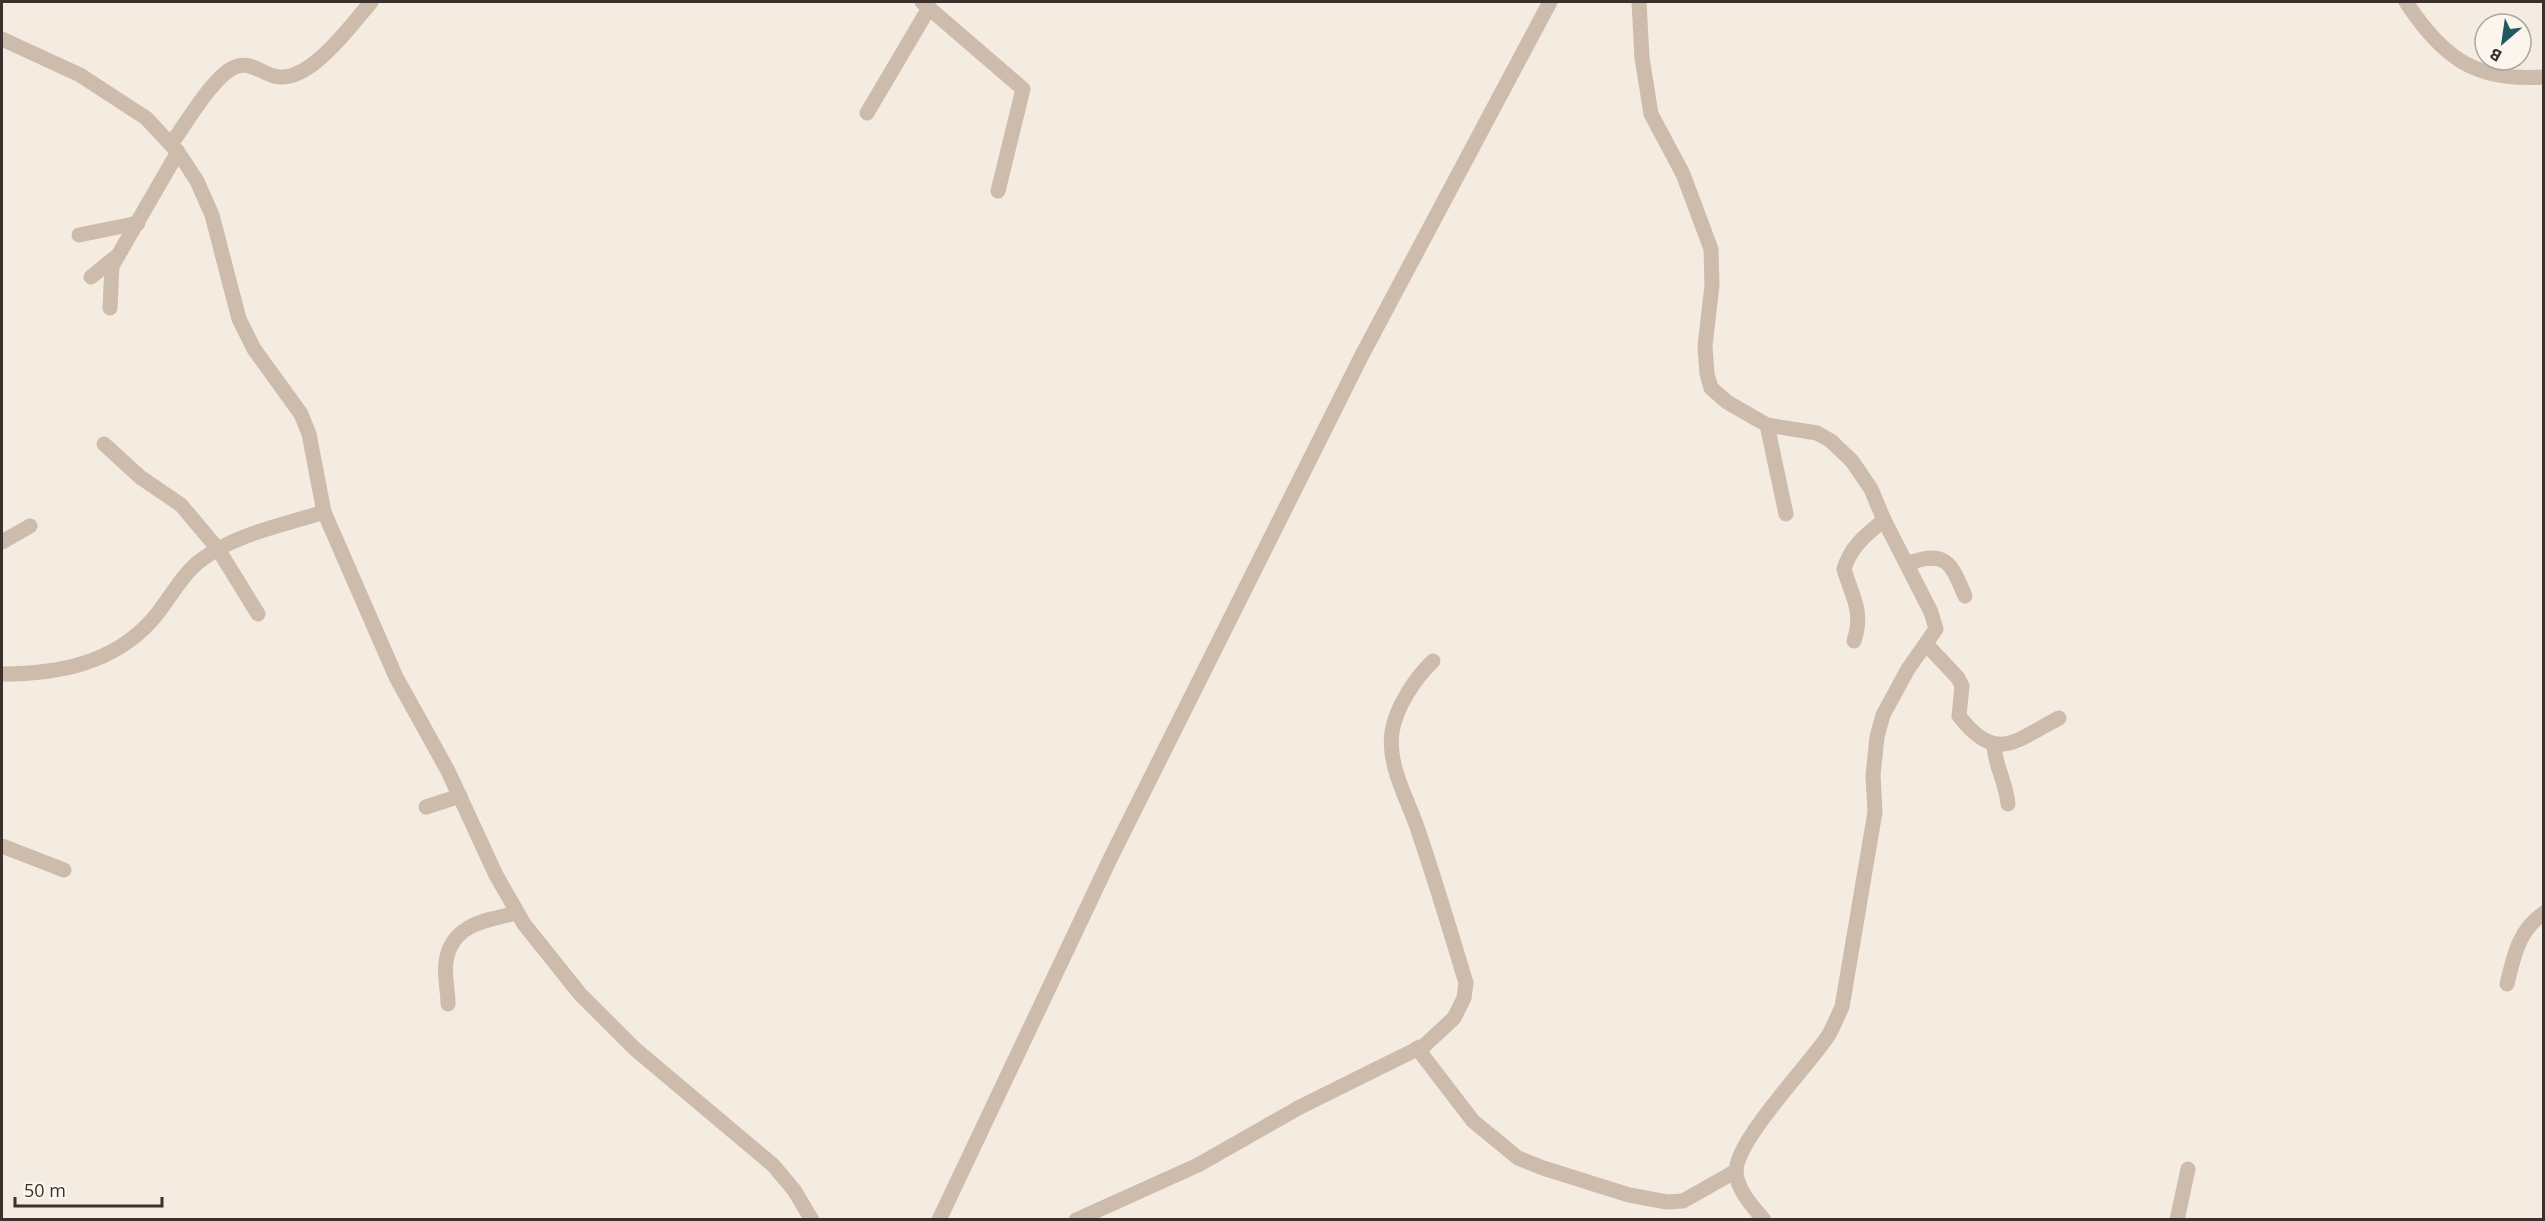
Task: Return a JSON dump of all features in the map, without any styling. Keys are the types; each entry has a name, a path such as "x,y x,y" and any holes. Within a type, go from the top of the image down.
{"street":[{"path":"110,308 112,266 138,223 175,148 220,78 235,67 248,64 275,76 290,77 318,61 371,2"},
{"path":"939,1220 1111,857 1362,355 1550,2"},
{"path":"1417,1048 1473,1120 1499,1144 1526,1161 1629,1195 1668,1202 1683,1201 1736,1171 1744,1149 1792,1080 1828,1036 1842,1007 1875,812 1873,775 1877,737 1883,715 1898,687 1936,629 1935,621 1884,520 1871,489 1852,461 1831,441 1817,433 1767,425 1727,402 1711,388 1707,374 1705,346 1712,285 1711,249 1683,174 1651,114 1642,58 1640,2"},
{"path":"2406,2 2437,44 2463,62 2502,76 2544,77"},
{"path":"867,113 926,5 1023,89 998,191"},
{"path":"2,39 80,75 146,118 175,148 197,181 212,215 239,319 254,349 301,414 309,434 324,512 396,676 460,796 496,875 517,913 580,994 635,1049 773,1165 794,1190 812,1220"},
{"path":"80,235 138,223"},
{"path":"91,277 118,256"},
{"path":"1767,425 1786,514"},
{"path":"104,444 140,477 181,505 218,549 258,614"},
{"path":"2,674 60,671 111,654 150,622 199,561 218,549 324,512"},
{"path":"1854,641 1859,626 1857,602 1844,569 1848,555 1858,541 1884,520"},
{"path":"2,542 30,526"},
{"path":"1907,564 1923,558 1943,559 1952,566 1965,596"},
{"path":"1927,645 1958,678 1962,686 1959,716 1979,737 1994,745 2010,743 2059,718"},
{"path":"1076,1220 1198,1165 1300,1107 1417,1048 1436,1037 1454,1018 1464,998 1466,983 1413,812 1395,772 1393,751 1395,723 1408,692 1433,661"},
{"path":"1994,745 1995,759 2006,784 2007,804"},
{"path":"426,807 460,796"},
{"path":"2,846 64,870"},
{"path":"448,1004 446,962 460,933 477,922 517,913"},
{"path":"2507,984 2520,937 2525,929 2544,913"},
{"path":"2177,1220 2188,1169"},
{"path":"1736,1171 1750,1204 1764,1220"}]}
